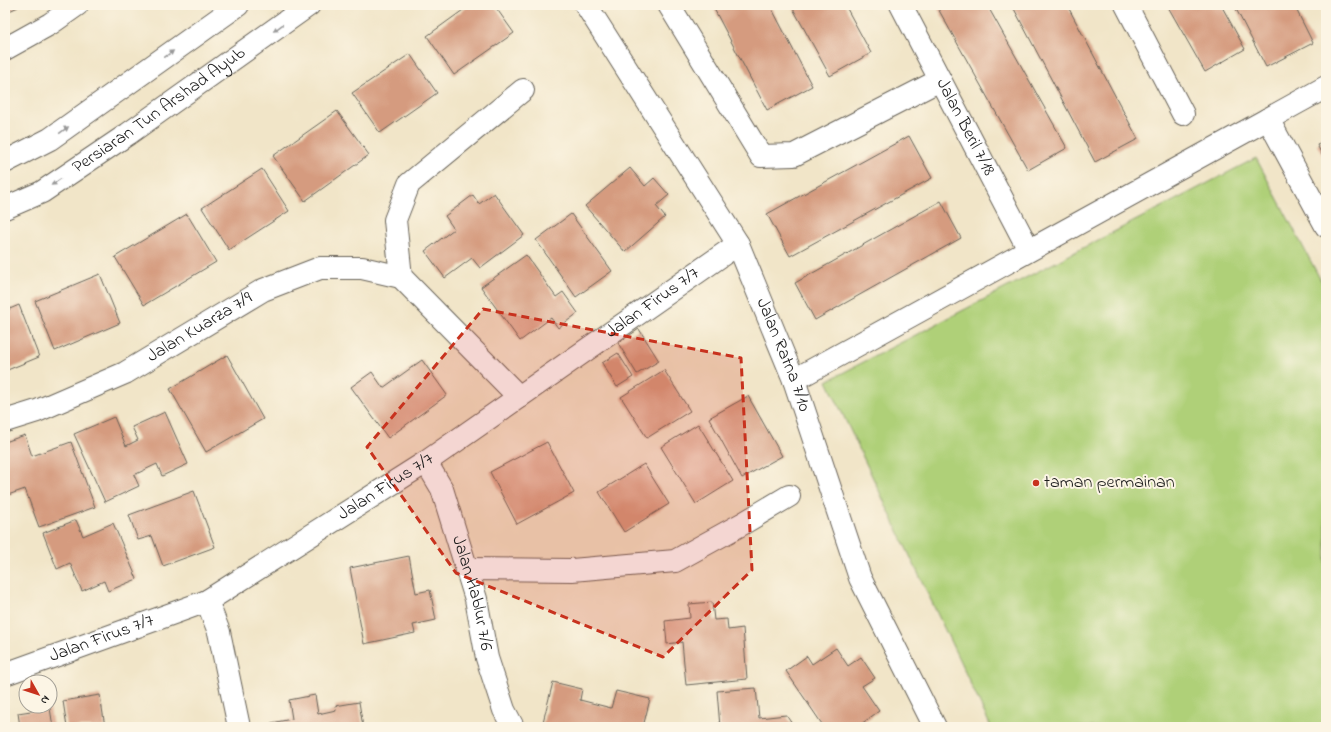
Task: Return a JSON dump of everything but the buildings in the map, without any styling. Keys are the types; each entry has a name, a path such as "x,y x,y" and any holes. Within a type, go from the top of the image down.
{"street":[{"path":"5,49 50,24 77,5"},
{"path":"5,162 50,139 238,5"},
{"name":"Persiaran Tun Arshad Ayub","path":"5,208 48,188 128,134 309,5"},
{"name":"Jalan Ratna 7/10","path":"586,5 738,244 794,380 860,578 935,727"},
{"path":"669,5 761,156 794,156 940,80"},
{"name":"Jalan Beril 7/18","path":"902,5 1029,250"},
{"path":"1126,5 1183,114"},
{"path":"794,380 1326,88"},
{"path":"520,397 401,277 395,220 410,184 522,90"},
{"path":"1268,119 1326,226"},
{"name":"Jalan Firus 7/7","path":"5,674 207,601 426,462 738,244"},
{"name":"Jalan Kuarza 7/9","path":"5,421 38,411 125,372 263,290 320,268 362,268 401,277"},
{"name":"Jalan Hablur 7/6","path":"426,462 442,489 476,599 487,658 504,710 513,727"},
{"path":"467,569 572,570 675,561 789,496"},
{"path":"207,601 219,632 239,727"}],"highlighted area":[{"path":"483,309 741,358 752,570 663,657 456,573 367,447"}],"green space":[{"path":"1256,158 1326,290 1326,727 991,727 827,381"}],"place":[{"name":"taman permainan","path":"1036,483"}]}
